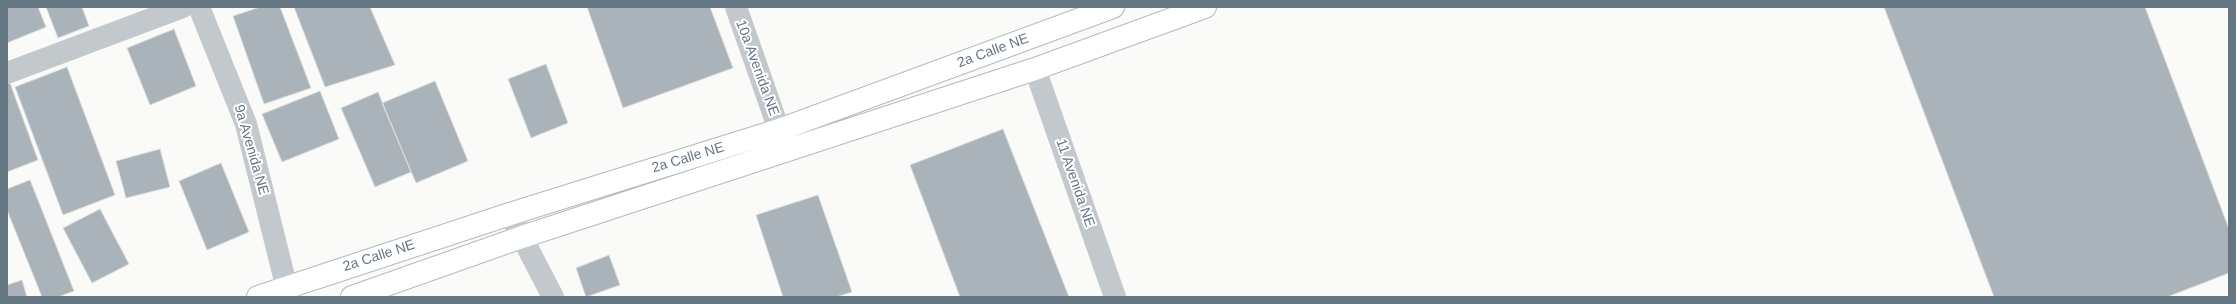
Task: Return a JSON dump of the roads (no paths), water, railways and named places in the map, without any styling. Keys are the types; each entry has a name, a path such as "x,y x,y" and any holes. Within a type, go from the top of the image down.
{"main road":[{"name":"2a Calle NE","path":"258,297 288,292 510,214 779,130 1113,7"},
{"name":"2a Calle NE","path":"352,297 522,237 1035,69 1205,7"}],"street":[{"path":"7,73 183,7"},
{"name":"9a Avenida NE","path":"199,7 246,124 288,292"},
{"name":"10a Avenida NE","path":"736,7 779,130"},
{"name":"11 Avenida NE","path":"1035,69 1115,297"},
{"path":"510,214 553,297"}]}
